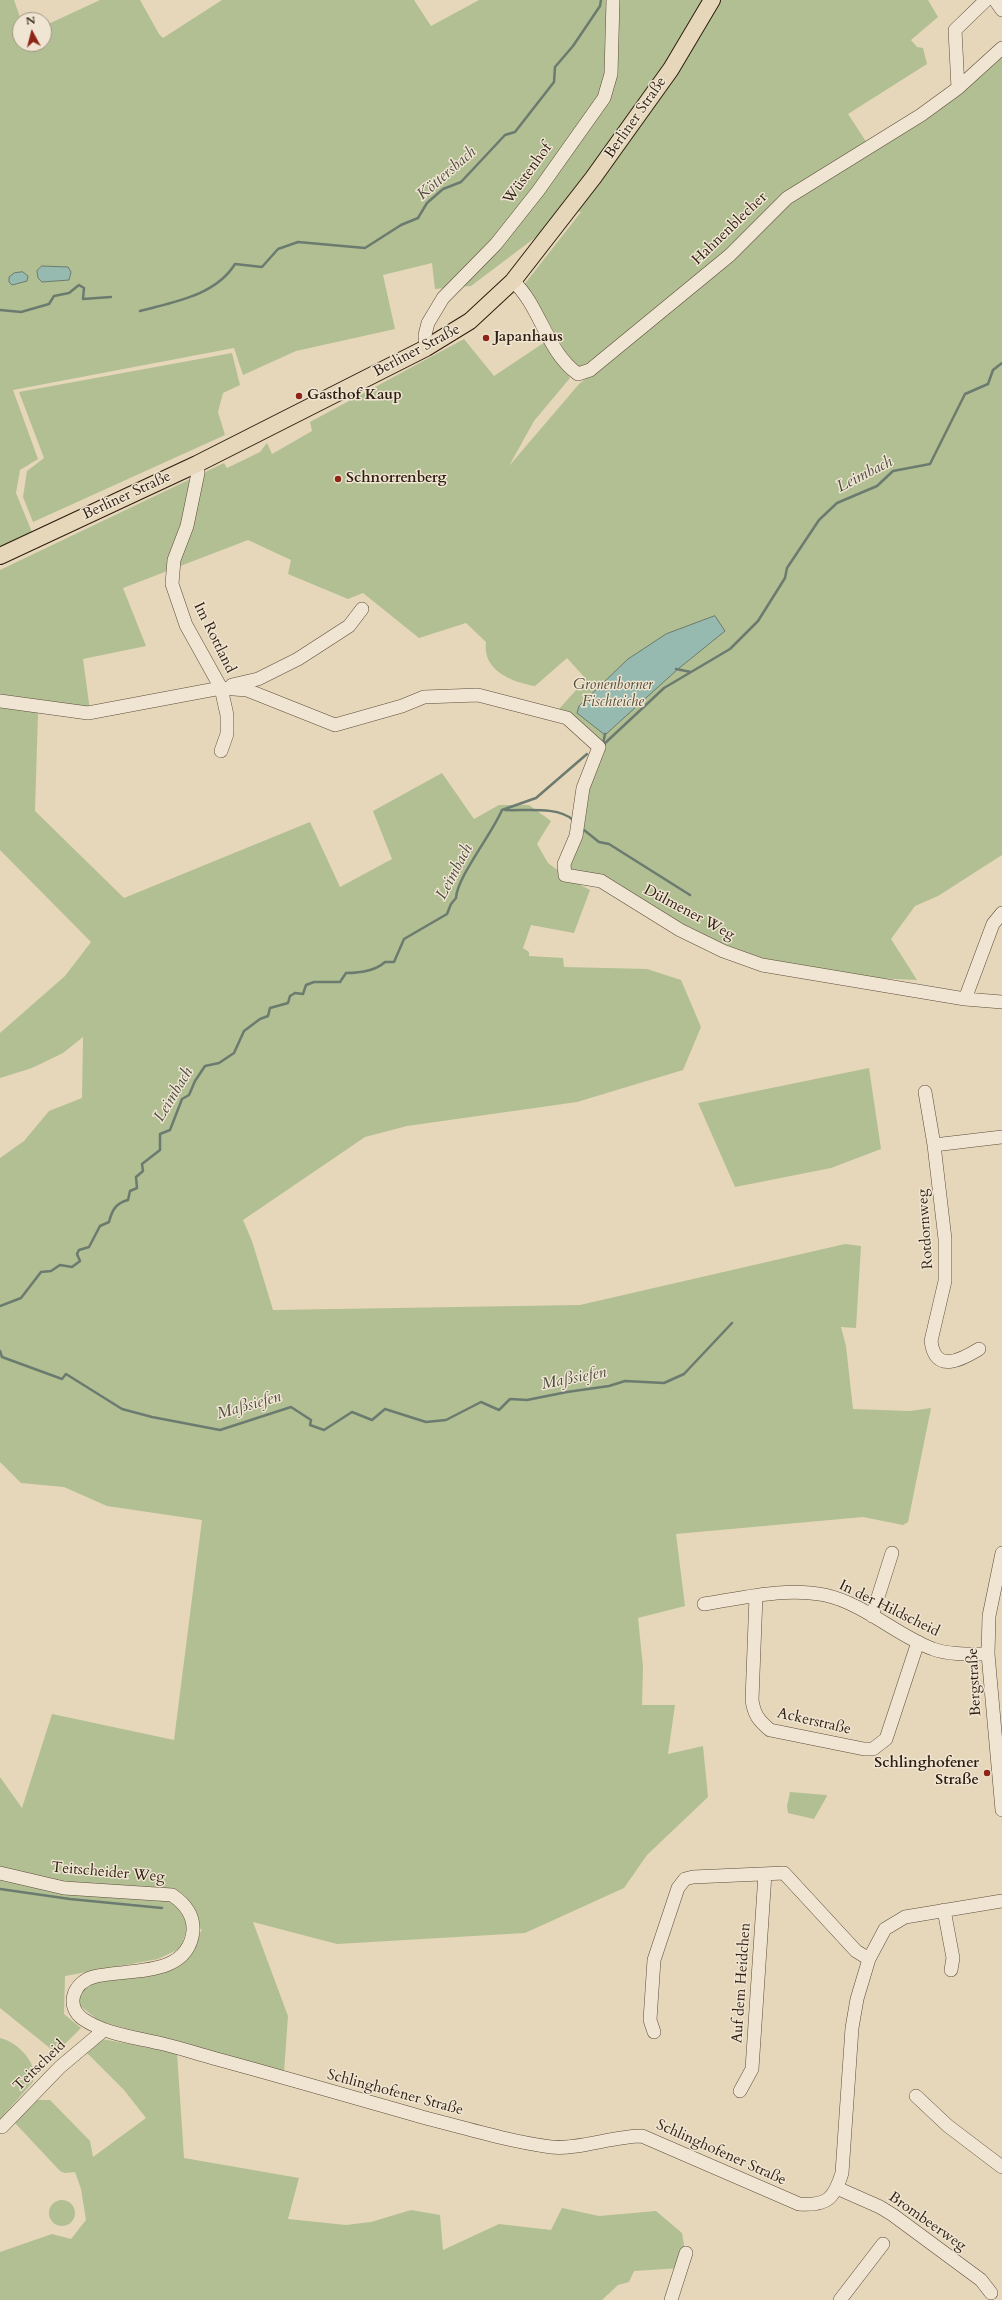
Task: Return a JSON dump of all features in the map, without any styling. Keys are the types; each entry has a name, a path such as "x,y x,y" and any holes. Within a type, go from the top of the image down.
{"main road":[{"name":"Berliner Straße","path":"0,556 197,464 426,348 470,321 513,282 651,99 712,0"}],"street":[{"name":"Wüstenhof","path":"426,348 427,327 441,301 496,244 538,191 604,98 611,74 613,0"},
{"path":"958,88 955,30 986,0"},
{"path":"995,0 1002,10"},
{"name":"Hahnenblecher","path":"513,282 527,296 557,352 571,369 578,374 590,370 730,255 787,198 921,115 958,88 1002,48"},
{"name":"Im Rottland","path":"197,464 198,473 187,526 174,560 172,584 186,625 221,688 227,715 227,734 221,751"},
{"path":"0,701 88,712 221,688 258,679 298,659 349,626 362,609"},
{"name":"Dülmener Weg","path":"221,688 246,690 335,725 402,706 424,697 478,695 567,718 599,747 584,788 576,836 564,864 565,875 601,881 680,930 723,951 762,965 966,999 1002,1002"},
{"path":"966,999 993,924 1002,913"},
{"name":"Rotdornweg","path":"925,1092 934,1144 945,1239 945,1281 931,1341 932,1348 935,1355 940,1359 950,1362 962,1359 979,1349"},
{"path":"934,1144 1002,1137"},
{"path":"872,1616 892,1553"},
{"name":"Bergstraße","path":"1002,1553 989,1616 988,1654 1002,1810"},
{"name":"In der Hildscheid","path":"704,1604 756,1596 798,1592 826,1595 848,1603 934,1650 951,1653 988,1654"},
{"name":"Ackerstraße","path":"756,1596 752,1700 753,1712 758,1720 770,1730 864,1750 873,1749 880,1745 886,1739 918,1642"},
{"name":"Teitscheider Weg","path":"0,1873 64,1888 172,1895 181,1902 191,1916 193,1929"},
{"path":"654,2032 650,2020 654,1960 678,1888 684,1879 693,1877 784,1873 856,1950 869,1959"},
{"name":"Auf dem Heidchen","path":"740,2091 752,2070 765,1874"},
{"name":"Schlinghofener Straße","path":"193,1929 191,1942 182,1956 169,1964 92,1978 79,1985 72,1995 73,2008 82,2018 104,2030 162,2044 494,2136 554,2147 624,2136 642,2136 799,2204 815,2206 830,2199 837,2188 842,2173 852,2028 857,1999 869,1959 885,1929 905,1917 1002,1902"},
{"path":"944,1910 953,1958 952,1970"},
{"name":"Teitscheid","path":"2,2127 60,2067 104,2030"},
{"path":"916,2096 948,2126 1002,2167"},
{"name":"Brombeerweg","path":"837,2188 880,2207 893,2215 982,2280 991,2293"},
{"path":"840,2300 883,2244"},
{"path":"671,2300 686,2253"}],"green space":[{"path":"0,0 14,0 18,12 12,12 12,52 52,52 52,22 100,0 140,0 159,34 163,38 222,0 414,0 431,26 479,0 928,0 938,17 911,40 917,47 923,48 927,64 848,114 867,143 780,195 725,254 583,367 572,365 556,335 523,286 581,212 560,208 536,237 471,286 435,289 432,263 383,275 395,329 296,351 243,375 234,348 13,390 38,459 20,470 16,493 34,537 0,551"},
{"name":"Gronenborner Fischteiche","path":"1002,53 1002,855 938,896 915,906 891,939 917,980 874,978 762,965 608,886 570,877 564,864 606,740 601,743 559,709 586,679 567,658 535,686 508,678 493,667 486,652 486,642 466,623 419,638 363,593 348,599 288,574 291,560 248,540 123,588 146,646 83,659 91,718 38,713 35,811 124,898 310,822 340,887 392,859 373,811 442,773 474,819 499,805 529,805 551,821 537,844 548,863 571,880 590,890 574,933 531,925 523,948 529,952 529,956 563,958 564,967 647,969 681,980 701,1027 683,1070 577,1102 407,1126 365,1137 243,1220 252,1241 273,1310 580,1305 845,1244 861,1246 856,1328 841,1327 846,1346 853,1409 910,1411 931,1408 908,1522 903,1525 863,1517 676,1534 685,1606 638,1618 643,1667 642,1705 675,1705 668,1754 703,1746 708,1797 647,1855 624,1888 525,1933 337,1944 253,1922 288,2016 284,2072 99,2021 78,2004 81,1992 96,1981 172,1969 189,1957 202,1929 187,1927 181,1948 158,1959 65,1976 64,2014 81,2028 56,2053 0,2008 0,1777 22,1808 52,1714 174,1740 202,1520 107,1506 64,1487 21,1483 0,1462 0,1158 24,1141 49,1111 82,1098 83,1037 63,1053 32,1068 0,1078 0,1033 65,976 91,942 0,850 0,570 224,463 227,468 260,452 267,443 272,454 312,431 310,422 464,339 494,376 545,342 570,378 534,421 509,466 579,384 733,258 789,200"},
{"path":"232,353 240,385 223,393 218,412 225,435 33,522 23,497 27,471 44,458 19,392"},
{"path":"869,1068 881,1149 831,1168 735,1187 698,1103"},
{"path":"790,1792 827,1796 814,1819 788,1813 787,1806"},
{"path":"0,2038 14,2044 26,2055 33,2068 34,2075 33,2082 0,2119"},
{"path":"102,2039 177,2053 184,2158 299,2178 288,2219 346,2225 371,2222 411,2210 440,2215 443,2250 499,2224 551,2230 562,2208 599,2216 656,2211 682,2233 684,2245 680,2268 634,2271 629,2282 618,2285 602,2300 0,2300 0,2252 52,2234 71,2239 86,2220 81,2189 75,2172 65,2173 60,2171 15,2123 37,2100 50,2100 90,2141 93,2157 146,2118 124,2090 86,2052"},
{"path":"62,2200 71,2204 75,2213 71,2222 62,2226 53,2222 49,2213 53,2204"}],"water":[{"path":"42,266 68,267 71,272 69,280 42,282 38,278 37,271"},
{"path":"23,272 28,276 27,281 12,285 9,282 9,277 14,273"},
{"path":"715,616 725,631 678,669 605,735 577,713 579,706 628,659 666,634"}],"waterway":[{"name":"Köttersbach","path":"140,311 179,301 205,291 227,275 235,264 262,267 278,249 298,242 365,248 401,225 418,218 427,203 443,189 461,182 505,135 515,132 554,82 555,67 573,46 600,6 601,0"},
{"name":"Köttersbach","path":"0,310 21,312 49,304 54,296 69,293 79,285 84,288 83,299 111,297"},
{"name":"Leimbach","path":"603,745 664,688 730,649 758,621 785,578 787,568 819,520 837,503 877,486 893,471 930,464 965,394 988,384 993,370 1002,363"},
{"name":"Leimbach","path":"676,669 691,672"},
{"name":"Leimbach","path":"603,744 605,734"},
{"name":"Leimbach","path":"0,1306 21,1298 41,1272 51,1271 60,1265 72,1267 80,1261 77,1254 79,1250 89,1247 100,1226 109,1222 115,1208 120,1203 128,1200 130,1191 137,1188 136,1177 143,1171 142,1164 160,1150 160,1134 170,1130 182,1099 189,1095 195,1081 205,1066 219,1063 234,1053 244,1031 260,1019 268,1016 270,1008 288,1003 290,996 295,993 303,994 306,985 314,982 340,982 346,973 367,971 377,968 385,962 394,962 404,939 447,914 451,904 456,898 458,889 468,867 502,810 536,798 587,754"},
{"path":"505,810 550,811 567,816 573,820"},
{"path":"584,830 599,842 609,844 690,895"},
{"name":"Maßsiefen","path":"0,1351 2,1357 62,1379 66,1374 122,1409 152,1417 220,1430 291,1407 311,1420 310,1425 324,1430 352,1412 372,1420 385,1409 426,1422 446,1420 481,1402 499,1410 510,1399 527,1400 609,1386 625,1381 664,1383 684,1374 732,1323"},
{"path":"0,1889 70,1899 162,1908"}],"place":[{"name":"Japanhaus","path":"486,338"},
{"name":"Gasthof Kaup","path":"299,396"},
{"name":"Schnorrenberg","path":"338,479"},
{"name":"Schlinghofener Straße","path":"987,1773"}]}
